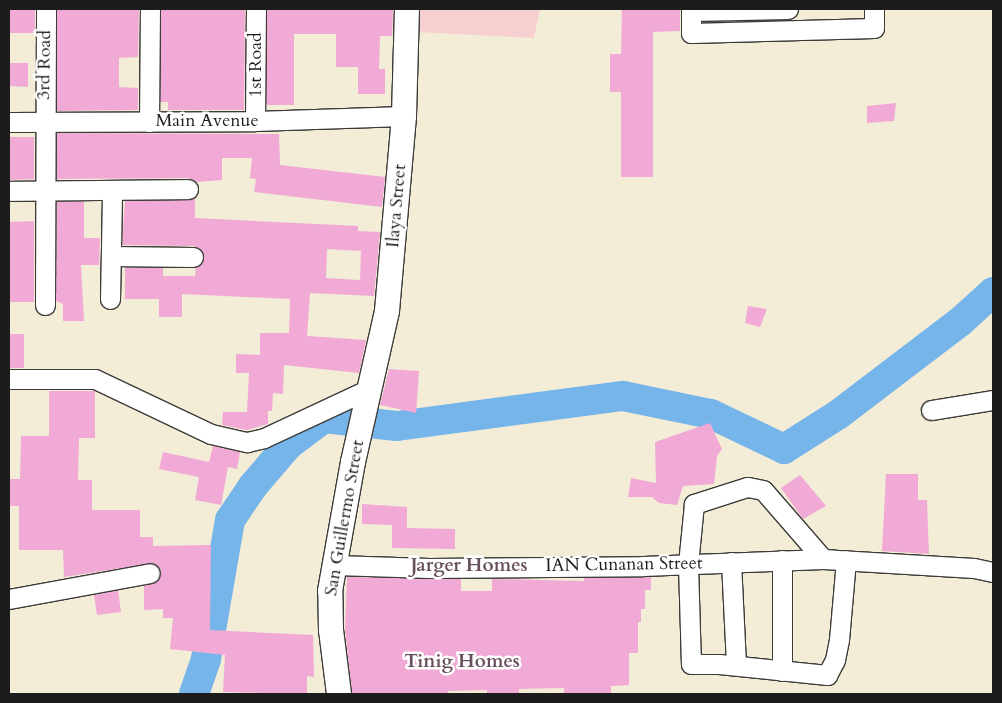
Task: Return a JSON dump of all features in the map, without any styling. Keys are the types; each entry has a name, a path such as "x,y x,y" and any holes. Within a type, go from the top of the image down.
{"main road":[{"name":"Ilaya Street","path":"370,395 389,291 404,116 407,9"},
{"name":"San Guillermo Street","path":"339,694 330,613 335,565 353,462 370,395"}],"street":[{"name":"3rd Road","path":"45,305 43,122 46,9"},
{"path":"149,122 150,9"},
{"name":"1st Road","path":"256,9 256,121"},
{"path":"788,9 691,10 691,33 758,33 874,28 874,9"},
{"name":"Main Avenue","path":"9,122 256,121 404,116"},
{"path":"9,191 188,189"},
{"path":"110,299 112,190"},
{"path":"111,256 193,257"},
{"path":"9,379 95,379 211,434 247,442 264,438 370,395"},
{"path":"931,410 993,400"},
{"path":"824,559 773,498 763,490 747,487 694,504 688,564 689,661 693,665 736,665 819,675 831,672 842,618 846,560"},
{"name":"IAN Cunanan Street","path":"335,565 429,568 688,564 824,559 974,568 993,572"},
{"path":"782,560 782,671"},
{"path":"731,562 736,665"},
{"path":"9,599 150,573"}],"shaded area":[{"path":"418,9 540,9 534,38 418,32"}],"building":[{"path":"9,9 35,9 35,33 9,33"},
{"path":"57,9 139,9 138,57 119,58 119,87 138,88 138,110 57,111"},
{"path":"161,9 245,9 244,110 168,110 168,102 160,102"},
{"path":"267,9 393,9 392,36 380,36 379,69 385,69 385,94 358,94 358,67 336,67 336,34 294,34 294,105 266,105"},
{"path":"622,9 680,9 680,31 653,32 653,177 621,177 621,92 610,92 610,54 621,54"},
{"path":"9,63 28,63 28,87 9,86"},
{"path":"896,103 894,121 867,123 867,106"},
{"path":"57,133 279,134 280,165 385,177 382,207 254,192 256,179 250,178 252,158 222,158 222,180 197,182 188,178 57,179"},
{"path":"9,137 34,137 34,179 9,180"},
{"path":"195,197 195,218 358,226 358,231 380,232 374,296 310,293 307,336 366,340 359,373 284,365 283,394 273,393 272,411 268,411 268,424 247,430 222,425 223,412 247,412 249,373 236,373 236,354 260,355 260,333 289,333 290,299 182,294 182,317 159,317 159,299 125,299 125,267 163,268 163,276 195,276 196,268 202,263 204,257 199,248 193,246 122,245 125,201 188,200","holes":["327,249 361,251 360,280 326,278"]},
{"path":"84,201 84,238 100,238 99,265 81,265 84,321 63,321 63,304 56,301 57,202"},
{"path":"34,221 34,302 9,302 9,222"},
{"path":"748,306 767,309 760,327 745,323"},
{"path":"9,334 24,334 24,368 9,368"},
{"path":"389,369 419,371 416,413 380,405"},
{"path":"49,391 95,391 95,438 79,438 78,480 92,480 92,510 140,510 140,537 153,537 153,546 211,545 210,630 313,635 314,677 307,676 307,694 223,692 225,655 170,649 173,618 163,618 163,609 144,610 144,586 157,582 161,576 161,570 154,563 64,577 63,550 19,550 19,506 9,506 9,479 20,479 21,436 49,436"},
{"path":"710,423 722,449 717,456 714,484 683,486 677,505 659,503 652,497 628,497 631,478 656,483 655,442"},
{"path":"213,446 240,452 237,469 228,467 221,505 195,500 199,477 159,469 163,452 209,462"},
{"path":"886,474 918,474 918,500 927,500 929,554 882,551"},
{"path":"800,475 826,506 803,519 781,488"},
{"path":"362,504 407,507 407,528 455,529 455,549 392,548 392,525 362,524"},
{"path":"347,577 461,579 461,591 492,591 492,579 584,581 584,578 651,577 651,590 645,590 645,609 641,609 641,622 638,622 638,653 629,653 629,685 611,686 611,694 564,694 564,688 519,689 519,694 487,694 487,690 448,691 448,694 352,694 345,629"},
{"path":"118,590 121,612 97,615 94,595"}],"waterway":[{"path":"194,694 206,659 230,520 253,486 288,445 324,418 397,426 623,396 711,414 784,449 839,414 961,321 993,292"}],"district":[{"name":"Jarger Homes","path":"469,566"},
{"name":"Tinig Homes","path":"462,662"}]}
